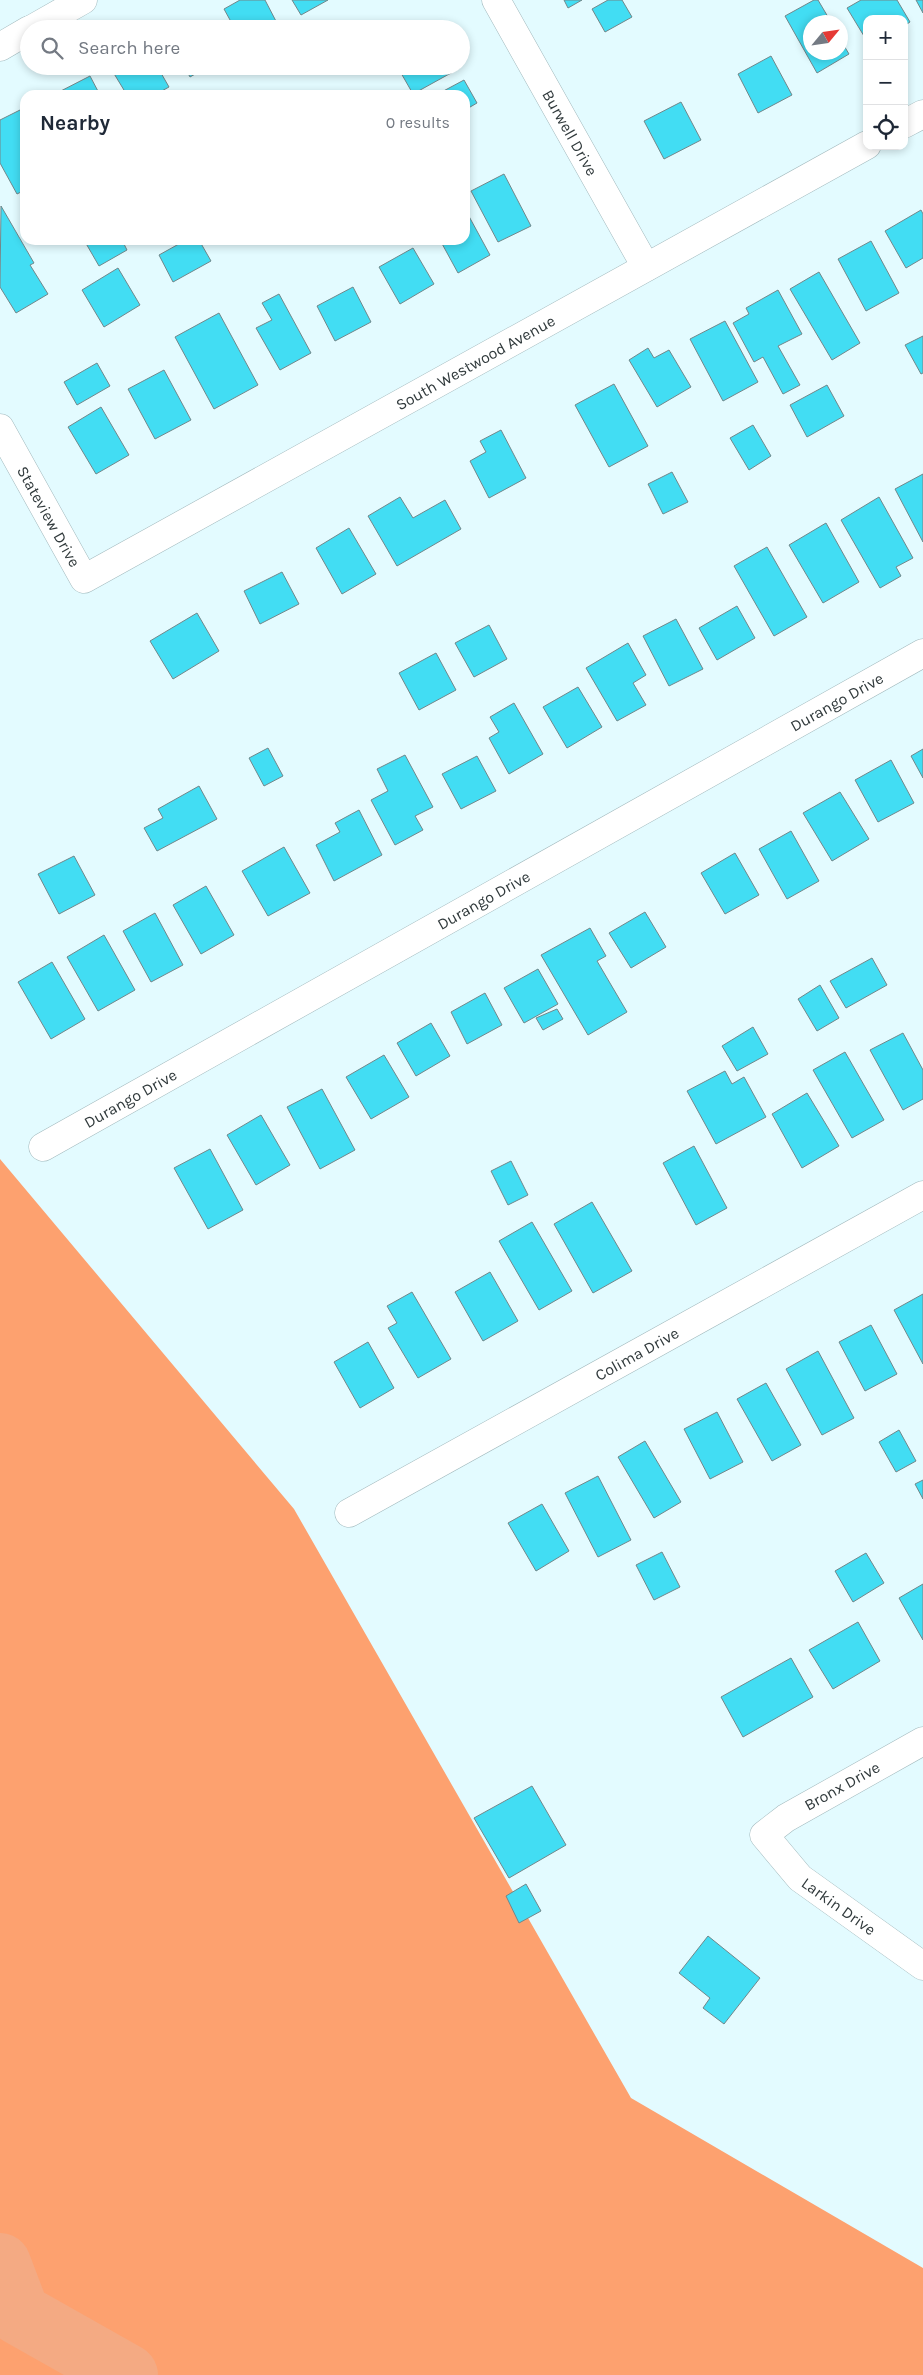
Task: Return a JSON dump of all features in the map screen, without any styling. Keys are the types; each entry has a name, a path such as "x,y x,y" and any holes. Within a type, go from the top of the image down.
{"street":[{"path":"48,20 83,0"},
{"name":"Burwell Drive","path":"496,0 646,267"},
{"path":"0,47 20,36"},
{"path":"908,122 923,114"},
{"name":"South Westwood Avenue","path":"84,579 863,147"},
{"name":"Stateview Drive","path":"0,428 84,579"},
{"name":"Durango Drive","path":"43,1147 923,653"},
{"name":"Colima Drive","path":"350,1513 923,1195"},
{"name":"Bronx Drive","path":"764,1835 786,1818 923,1741"},
{"name":"Larkin Drive","path":"764,1835 800,1878 923,1966"}],"shaded area":[{"path":"0,1159 294,1509 631,2098 923,2268 923,2375 0,2375"}],"building":[{"path":"240,0 265,0 275,20 230,20 224,9"},
{"path":"292,0 328,0 301,15"},
{"path":"564,0 582,0 568,8"},
{"path":"608,0 622,0 632,17 605,32 592,9"},
{"path":"814,0 818,0 827,15 803,15 803,48 785,16"},
{"path":"861,0 897,0 906,15 863,15 863,34 847,8"},
{"path":"916,0 923,0 923,13"},
{"path":"771,56 792,95 758,113 738,74"},
{"path":"810,60 839,60 817,73"},
{"path":"115,75 162,75 169,87 164,90 124,90"},
{"path":"402,75 447,75 420,90 411,90"},
{"path":"90,76 97,90 63,90"},
{"path":"464,80 470,90 445,90"},
{"path":"470,91 477,103 470,107"},
{"path":"681,102 701,140 664,159 644,121"},
{"path":"20,110 20,192 17,194 0,163 0,120"},
{"path":"504,174 531,226 498,242 471,191"},
{"path":"1,206 20,239 20,245 24,245 34,263 30,265 48,294 16,313 0,287"},
{"path":"921,210 923,214 923,258 906,268 885,231"},
{"path":"470,218 490,255 458,273 443,245 470,245"},
{"path":"871,241 899,293 866,311 838,259"},
{"path":"87,245 124,245 127,250 99,266"},
{"path":"177,245 202,245 211,261 173,282 159,255"},
{"path":"413,248 434,284 400,304 379,267"},
{"path":"118,268 140,305 104,327 82,290"},
{"path":"819,272 860,343 832,360 790,289"},
{"path":"353,287 371,322 335,341 317,306"},
{"path":"778,290 802,334 778,346 800,385 783,394 763,357 754,362 733,323 749,314 746,308"},
{"path":"279,294 311,353 280,370 256,328 272,320 262,303"},
{"path":"219,313 258,385 214,409 175,337"},
{"path":"725,321 758,382 723,401 690,339"},
{"path":"923,336 923,373 921,374 905,345"},
{"path":"648,348 654,358 669,350 691,387 657,407 629,360"},
{"path":"97,363 110,386 77,405 64,382"},
{"path":"164,370 191,420 155,439 128,389"},
{"path":"614,384 648,446 609,467 575,405"},
{"path":"827,385 844,416 807,437 790,405"},
{"path":"101,407 129,455 96,474 68,427"},
{"path":"753,425 771,456 749,470 730,438"},
{"path":"501,430 526,478 489,498 470,461 486,452 480,441"},
{"path":"672,472 688,502 663,514 648,484"},
{"path":"923,474 923,542 895,489"},
{"path":"400,497 413,518 445,500 461,529 397,566 368,516"},
{"path":"879,497 913,558 896,567 901,576 880,588 841,520"},
{"path":"826,523 859,582 823,603 789,545"},
{"path":"349,528 376,574 342,594 316,548"},
{"path":"767,547 807,617 774,636 734,566"},
{"path":"282,572 299,604 260,624 244,591"},
{"path":"737,606 755,638 717,660 699,628"},
{"path":"197,613 219,651 173,679 150,641"},
{"path":"676,619 703,669 669,686 643,636"},
{"path":"489,625 507,659 474,677 455,643"},
{"path":"628,643 646,675 633,683 646,705 617,721 586,668"},
{"path":"436,653 456,690 419,710 399,673"},
{"path":"578,687 602,727 567,748 543,707"},
{"path":"514,703 543,754 509,774 489,738 499,732 490,717"},
{"path":"268,748 283,776 264,786 249,758"},
{"path":"923,749 923,778 911,756"},
{"path":"405,755 433,807 415,816 423,830 395,845 371,800 388,791 377,769"},
{"path":"477,756 496,791 461,809 442,774"},
{"path":"891,760 914,803 878,822 855,780"},
{"path":"199,786 217,819 157,851 144,828 163,818 158,809"},
{"path":"840,792 869,839 832,861 803,813"},
{"path":"359,810 382,855 334,881 316,845 340,832 335,823"},
{"path":"791,831 819,881 787,899 759,849"},
{"path":"284,847 310,893 268,916 242,871"},
{"path":"735,853 759,895 725,914 701,873"},
{"path":"74,856 95,895 59,914 38,874"},
{"path":"206,886 234,935 201,954 173,905"},
{"path":"645,912 666,947 631,968 609,933"},
{"path":"155,913 183,965 151,982 123,931"},
{"path":"590,928 606,956 597,961 627,1012 588,1035 541,955"},
{"path":"104,935 135,990 98,1011 67,957"},
{"path":"872,958 887,985 846,1008 830,981"},
{"path":"52,962 85,1019 51,1039 18,982"},
{"path":"538,969 558,1004 524,1023 504,988"},
{"path":"820,985 839,1018 817,1031 798,999"},
{"path":"485,993 502,1025 467,1044 451,1012"},
{"path":"557,1009 563,1019 543,1030 536,1018"},
{"path":"431,1023 450,1056 416,1076 397,1043"},
{"path":"753,1027 768,1054 737,1071 722,1046"},
{"path":"903,1033 923,1070 923,1099 903,1110 870,1050"},
{"path":"845,1052 884,1120 852,1138 813,1070"},
{"path":"384,1055 409,1097 371,1119 346,1077"},
{"path":"725,1071 732,1084 744,1077 766,1117 716,1144 687,1091"},
{"path":"322,1089 355,1150 320,1169 287,1107"},
{"path":"807,1093 839,1146 802,1168 772,1114"},
{"path":"261,1115 290,1165 256,1185 227,1135"},
{"path":"694,1146 727,1208 696,1225 663,1163"},
{"path":"210,1149 243,1210 208,1229 174,1168"},
{"path":"511,1161 528,1195 508,1205 491,1171"},
{"path":"592,1202 632,1271 593,1293 554,1224"},
{"path":"532,1222 572,1291 539,1310 499,1241"},
{"path":"490,1272 518,1321 483,1341 455,1292"},
{"path":"412,1292 451,1359 418,1378 388,1328 397,1323 387,1306"},
{"path":"923,1294 923,1364 894,1310"},
{"path":"871,1325 897,1374 865,1391 839,1342"},
{"path":"368,1342 394,1388 360,1408 334,1362"},
{"path":"818,1351 854,1418 822,1435 786,1369"},
{"path":"766,1383 801,1445 772,1461 737,1399"},
{"path":"717,1412 743,1462 710,1479 684,1429"},
{"path":"899,1430 916,1461 896,1472 879,1442"},
{"path":"645,1441 681,1502 654,1518 618,1457"},
{"path":"598,1476 631,1540 598,1557 565,1493"},
{"path":"923,1480 923,1499 915,1484"},
{"path":"542,1504 569,1551 536,1571 508,1523"},
{"path":"662,1552 680,1587 654,1600 636,1565"},
{"path":"866,1553 884,1583 853,1602 835,1571"},
{"path":"923,1584 923,1640 899,1598"},
{"path":"858,1622 880,1661 833,1689 809,1650"},
{"path":"791,1658 813,1697 743,1737 721,1697"},
{"path":"532,1786 566,1845 509,1878 474,1818"},
{"path":"526,1884 541,1911 519,1923 506,1896"},
{"path":"708,1936 760,1978 724,2024 703,2008 710,1998 679,1973"}],"waterway":[{"path":"0,2264 19,2314 127,2375"}]}
